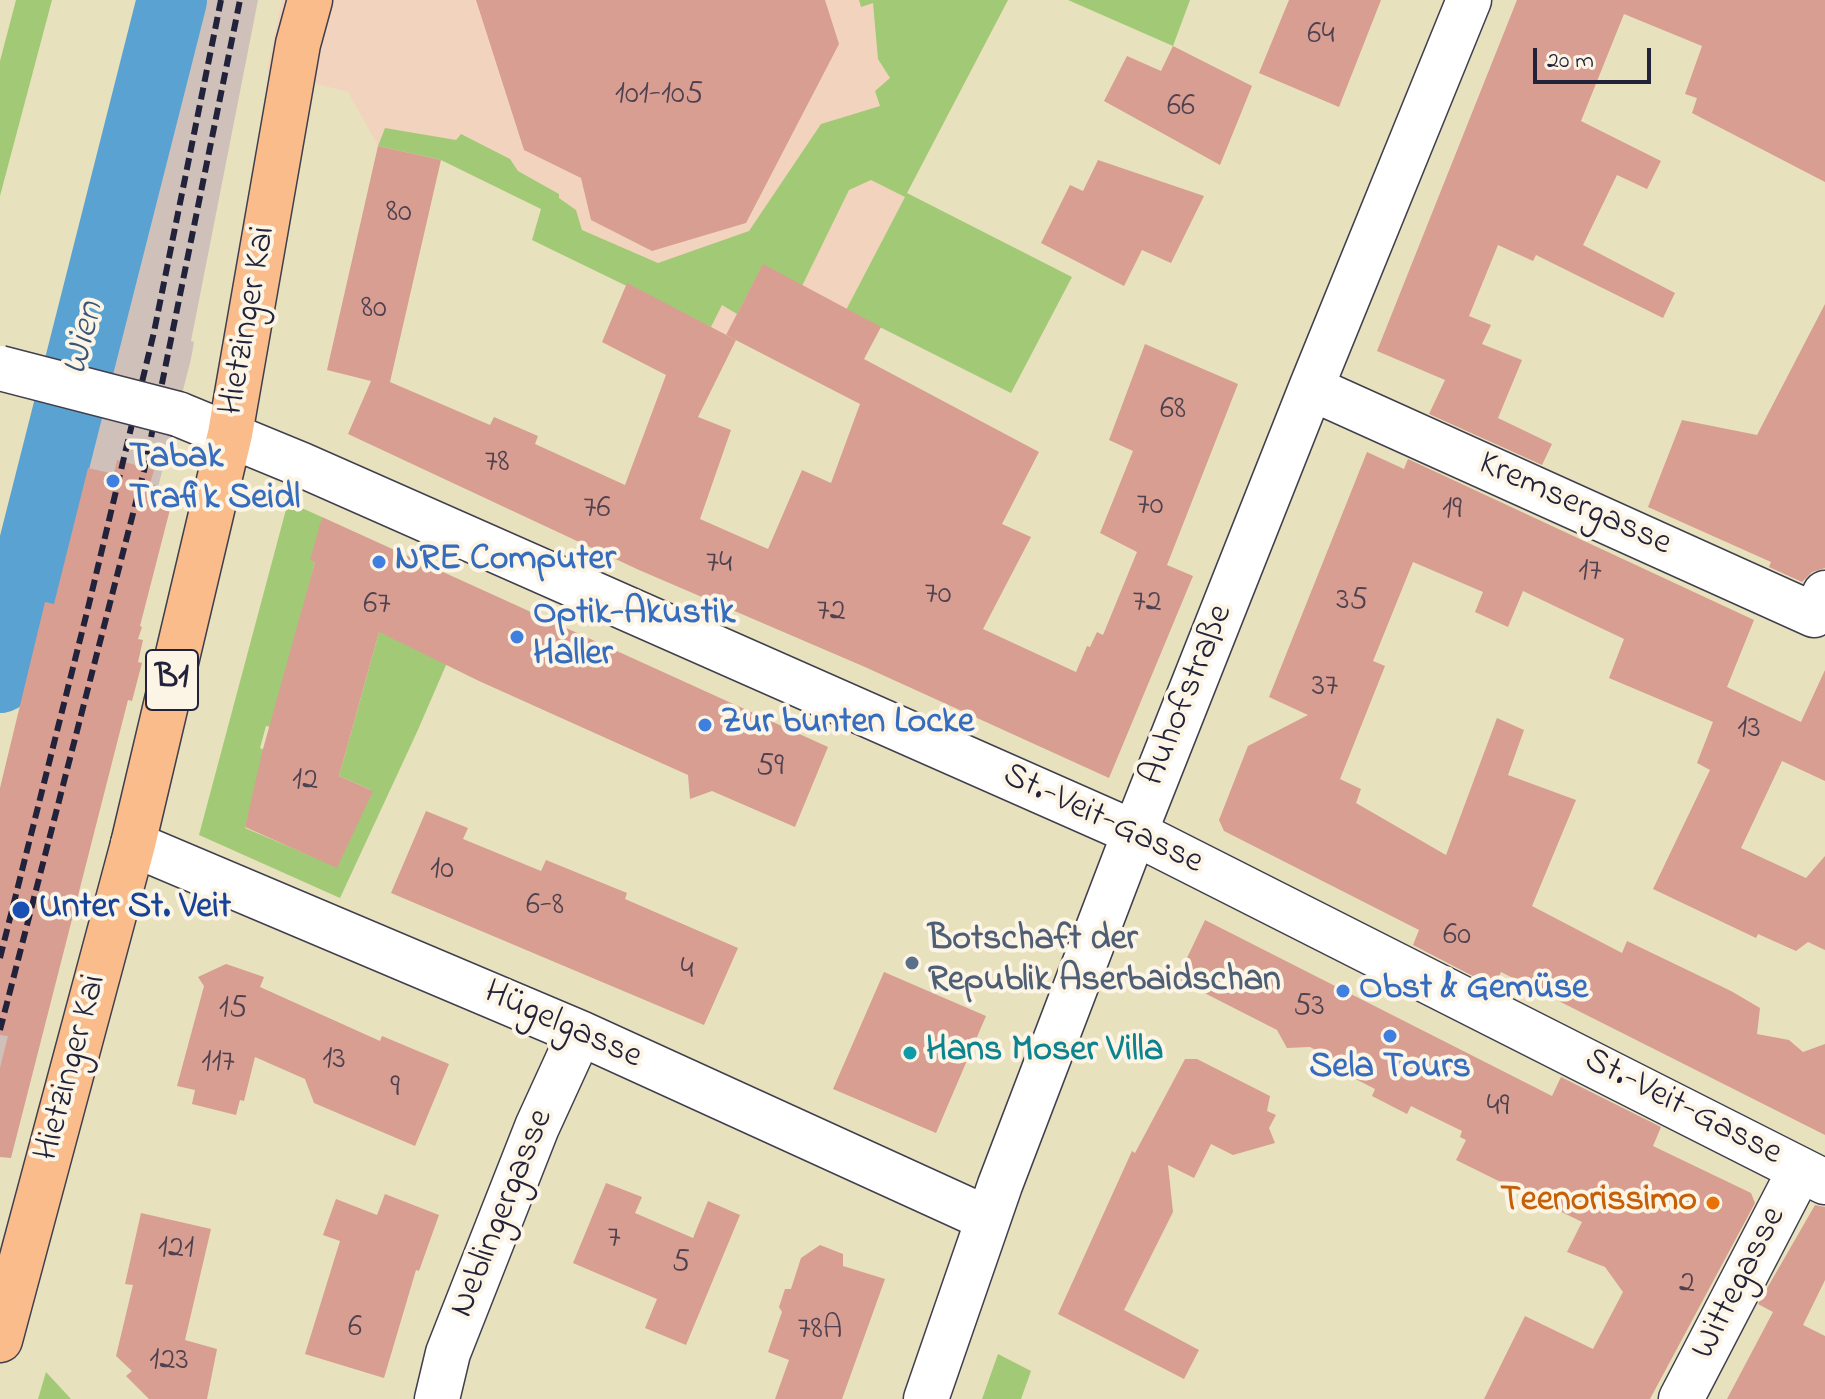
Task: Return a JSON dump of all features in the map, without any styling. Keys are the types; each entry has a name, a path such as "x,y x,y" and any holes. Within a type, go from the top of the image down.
{"main road":[{"name":"Hietzinger Kai","path":"0,1340 133,844 230,434 298,44 310,0"}],"street":[{"name":"Hietzinger Kai","path":"298,44 330,0"},
{"name":"Auhofstraße","path":"926,1399 988,1219 1135,833 1469,0"},
{"name":"St.-Veit-Gasse","path":"0,368 178,414 230,434 1135,833 1813,1176"},
{"name":"Kremsergasse","path":"1311,388 1814,615 1825,593"},
{"name":"Hügelgasse","path":"133,844 580,1033 988,1219"},
{"name":"Neblingergasse","path":"437,1399 459,1324 537,1127 580,1033"},
{"name":"Wittegasse","path":"1681,1399 1813,1176"}],"shaded area":[{"path":"203,0 258,0 191,341 194,342 191,359 0,1101 0,793"},
{"path":"282,0 1008,0 846,310 726,335 627,283 541,209 441,160 378,146 348,92 267,71"}],"green space":[{"path":"16,0 52,0 0,196 0,61"},
{"path":"859,0 1008,0 907,193 1072,277 1011,393 846,310 905,197 871,180 849,190 802,286 763,265 737,314 722,305 711,327 532,240 541,209 441,160 378,146 385,128 456,140 461,134 510,159 518,171 559,194 559,198 576,210 582,230 658,263 749,231 821,124 880,106 875,91 890,78 878,59 873,3 861,7"},
{"path":"1068,0 1190,0 1173,46"},
{"path":"288,502 322,517 315,562 271,727 266,726 260,748 264,750 245,828 337,867 371,790 339,776 379,632 479,589 340,898 199,835"},
{"path":"998,1354 1031,1371 1021,1399 982,1399"},
{"path":"46,1372 71,1399 38,1399"}],"building":[{"path":"476,0 825,0 839,44 746,223 652,251 591,220 581,178 524,150"},
{"path":"1289,0 1381,0 1339,107 1259,73"},
{"path":"1517,0 1825,0 1825,182 1692,113 1697,98 1685,94 1702,46 1624,14 1581,121 1661,161 1647,189 1617,175 1583,245 1675,293 1663,318 1536,255 1533,261 1498,245 1469,316 1491,325 1482,344 1522,360 1498,418 1552,444 1542,465 1429,414 1445,380 1377,351"},
{"path":"1173,46 1252,86 1220,165 1104,101 1127,56 1161,71"},
{"path":"378,146 441,160 390,382 490,425 494,417 538,436 535,444 625,485 666,375 602,342 627,283 726,335 763,264 881,327 864,359 1039,452 1002,524 1031,537 983,629 1076,672 1097,632 1103,635 1137,552 1100,533 1133,451 1109,440 1145,344 1238,384 1167,565 1193,576 1109,778 865,667 639,570 348,434 371,381 327,370","holes":["736,340 860,404 831,483 802,470 768,549 700,519 731,430 698,417"]},
{"path":"1098,160 1204,196 1171,263 1142,250 1124,286 1041,243 1070,185 1083,191"},
{"path":"1825,304 1825,568 1812,572 1802,582 1769,567 1771,562 1648,507 1682,420 1757,435"},
{"path":"1367,452 1404,469 1408,459 1754,620 1727,687 1801,722 1825,670 1825,781 1782,761 1741,848 1806,878 1825,856 1825,950 1808,942 1796,951 1758,934 1756,938 1653,889 1710,770 1697,763 1713,722 1609,678 1624,639 1523,591 1508,627 1475,612 1483,592 1413,562 1373,661 1385,666 1340,779 1361,789 1356,803 1446,855 1497,718 1524,730 1508,775 1576,800 1532,906 1622,953 1627,941 1731,991 1760,1008 1757,1034 1789,1040 1803,1052 1825,1044 1825,1135 1501,972 1494,987 1413,945 1419,930 1224,831 1219,820 1248,746 1308,715 1269,697"},
{"path":"117,460 154,470 150,484 175,490 140,626 138,639 143,640 138,662 142,663 132,701 128,700 11,1158 0,1157 0,1068 8,1036 0,1035 0,788 45,602 54,604 88,468 114,474"},
{"path":"322,517 828,747 795,827 712,791 690,799 688,775 479,681 379,632 339,776 373,791 337,868 245,827 263,749 315,562 310,560"},
{"path":"426,811 468,828 463,839 541,871 546,860 627,893 625,899 738,948 704,1025 391,893"},
{"path":"1205,920 1552,1096 1561,1077 1661,1127 1653,1146 1751,1193 1755,1203 1650,1399 1484,1399 1525,1316 1593,1349 1623,1292 1605,1267 1567,1252 1582,1222 1456,1160 1466,1140 1460,1137 1462,1131 1411,1106 1407,1114 1372,1096 1375,1089 1340,1071 1343,1064 1310,1047 1287,1048 1277,1030 1177,979"},
{"path":"226,964 264,977 260,987 380,1041 382,1036 449,1064 415,1146 314,1103 305,1079 255,1057 244,1101 240,1100 236,1115 192,1104 195,1090 177,1086 204,986 198,977"},
{"name":"Hans Moser Villa","path":"884,972 986,1016 936,1133 833,1089"},
{"path":"1185,1059 1197,1059 1270,1096 1267,1111 1276,1115 1269,1128 1275,1143 1233,1155 1211,1144 1194,1178 1168,1165 1173,1212 1124,1310 1199,1350 1184,1379 1058,1314 1132,1151 1135,1153"},
{"path":"606,1183 642,1197 635,1213 693,1238 708,1201 740,1215 686,1345 645,1328 657,1299 573,1263"},
{"path":"385,1194 439,1215 419,1271 416,1270 384,1378 305,1354 340,1241 323,1235 336,1199 377,1215"},
{"path":"1815,1205 1825,1207 1825,1280 1803,1325 1825,1336 1825,1399 1727,1399 1773,1312 1758,1304"},
{"path":"141,1213 211,1229 185,1340 217,1349 207,1399 149,1399 126,1376 132,1371 116,1356 133,1285 125,1284"},
{"path":"820,1245 843,1254 843,1266 885,1279 842,1399 775,1399 789,1360 768,1352 782,1312 779,1307 785,1289 791,1289 801,1258"}],"waterway":[{"name":"Wien","path":"0,678 172,0"}],"railway":[{"path":"0,958 154,332 221,0"},
{"path":"0,1030 145,467 240,0"}],"place":[{"name":"Tabak Trafik Seidl","path":"113,481"},
{"name":"NRE Computer","path":"379,562"},
{"name":"Optik-Akustik Haller","path":"517,637"},
{"name":"Zur bunten Locke","path":"705,725"},
{"name":"Unter St. Veit","path":"21,910"},
{"name":"Botschaft der Republik Aserbaidschan","path":"912,963"},
{"name":"Obst & Gemüse","path":"1343,991"},
{"name":"Sela Tours","path":"1390,1036"},
{"name":"Hans Moser Villa","path":"910,1053"},
{"name":"Teenorissimo","path":"1713,1203"}]}
